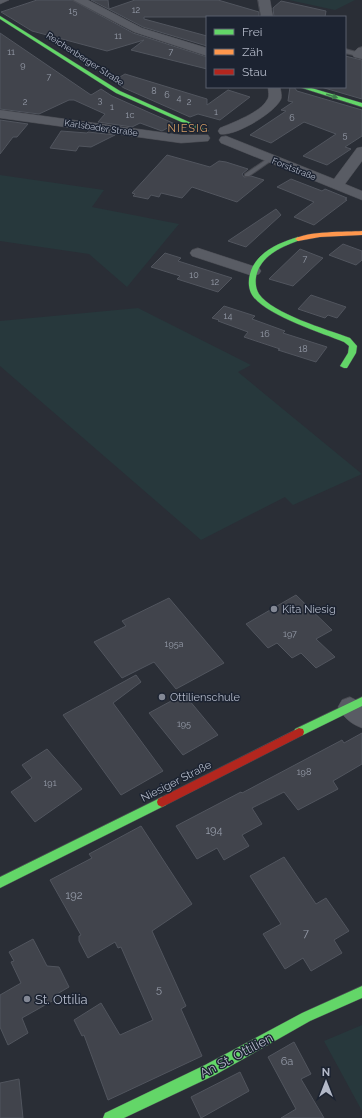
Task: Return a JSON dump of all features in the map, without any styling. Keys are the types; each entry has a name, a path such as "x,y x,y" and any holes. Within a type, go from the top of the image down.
{"street":[{"path":"79,0 138,30 206,52"},
{"path":"264,0 267,16"},
{"name":"Reichenberger Straße","path":"0,17 118,92 204,134"},
{"path":"226,136 269,105 275,96 274,88"},
{"path":"305,88 362,105"},
{"name":"Karlsbader Straße","path":"0,114 181,139 204,134 216,129 226,136"},
{"name":"Forststraße","path":"226,136 270,159 362,196"},
{"path":"336,186 362,151"},
{"path":"344,366 352,353 353,346 347,340 288,316 263,302 255,294 252,285 253,270 266,256 291,241 309,236 362,233"},
{"path":"198,253 253,270"},
{"name":"Niesiger Straße","path":"0,883 358,709"},
{"name":"An St. Ottilien","path":"110,1118 210,1070 306,1017 362,992"}],"lane":[{"path":"346,51 361,53"},
{"path":"247,175 270,159"}],"shaded area":[{"path":"289,0 355,0 335,10"},
{"path":"0,175 104,190 92,207 179,224 127,287 89,254 0,241"},
{"path":"138,308 251,365 238,372 362,474 293,505 285,497 201,540 0,366 0,321"},
{"path":"362,1025 362,1111 324,1041"}],"building":[{"path":"37,0 72,0 133,33 206,57 206,69 131,50 144,40 107,51 32,31 1,12"},
{"path":"91,0 108,0 109,9 135,0 218,0 259,12 259,16 144,17 144,19 206,36 206,46 143,27"},
{"path":"281,1 326,11 325,16 274,16 273,8"},
{"path":"0,33 91,95 101,89 112,96 175,124 162,131 140,123 132,127 98,122 105,114 74,100 69,100 39,114 0,109"},
{"path":"346,56 362,60 362,99 324,88 346,88"},
{"path":"125,74 207,99 207,105 228,90 250,97 220,120 198,114 190,117 124,88 113,81"},
{"path":"290,88 295,88 297,91 362,110 362,136 345,147 351,149 327,165 303,156 336,134 304,122 271,143 250,135 286,111 281,110 293,102 288,101"},
{"path":"0,120 28,124 17,137 13,137 0,154"},
{"path":"61,131 115,135 91,147 79,146 76,151 50,148"},
{"path":"167,155 210,167 219,161 226,162 248,169 242,174 244,177 251,176 264,180 237,202 192,187 182,198 161,193 159,197 151,195 148,199 133,196 135,194 132,193"},
{"path":"291,179 322,191 325,189 347,198 345,199 347,200 314,225 294,217 314,202 277,187"},
{"path":"276,209 281,215 246,247 228,241"},
{"path":"343,244 362,251 362,260 356,265 329,255"},
{"path":"300,249 323,258 293,286 269,279"},
{"path":"165,253 181,258 178,261 232,278 218,292 177,279 180,276 151,267"},
{"path":"311,295 346,307 337,318 328,315 325,318 298,309"},
{"path":"224,306 255,316 252,319 285,331 283,333 327,347 316,362 244,337 248,332 212,318"},
{"path":"296,595 332,630 316,639 335,657 316,668 301,653 292,658 277,643 268,648 246,624"},
{"path":"169,598 224,663 176,689 154,662 122,678 94,642 126,626 122,621"},
{"path":"136,675 141,682 113,703 163,771 121,795 63,715"},
{"path":"184,694 218,735 183,755 149,713"},
{"path":"362,733 362,764 333,781 338,789 298,810 284,792 252,808 262,824 242,835 249,846 224,860 217,848 197,859 176,826 342,740 344,743"},
{"path":"47,749 82,789 35,822 11,792 32,778 22,765"},
{"path":"141,826 192,904 152,931 186,1006 181,1009 202,1056 108,1100 84,1035 82,1036 74,1020 101,1003 120,1035 153,1020 121,947 118,948 115,942 88,958 79,941 79,936 81,935 50,880 92,858 89,854"},
{"path":"284,857 316,904 326,898 349,931 334,940 342,953 311,971 303,958 285,969 263,934 281,924 250,876"},
{"name":"St. Ottilia","path":"33,939 47,966 59,967 69,987 52,997 54,1000 22,1018 28,1033 8,1045 0,1027 0,995 21,983 11,962 14,961 9,952"},
{"path":"294,1042 311,1074 301,1079 324,1118 281,1118 296,1109 268,1057"},
{"path":"240,1072 249,1091 201,1118 191,1097"},
{"path":"19,1079 23,1118 0,1118 0,1083"}],"traffic: fast":[{"path":"0,17 118,92 206,131"},
{"path":"305,88 362,105"},
{"path":"298,239 273,250 258,264 252,282 255,294 261,301 284,315 347,340 353,346 352,353 344,366"},
{"path":"299,732 362,701"},
{"path":"0,883 162,802"},
{"path":"110,1118 210,1070 306,1017 362,992"}],"traffic: slow":[{"path":"298,239 320,235 362,233"}],"traffic: jam":[{"path":"162,802 299,732"}],"place":[{"name":"Kita Niesig","path":"274,609"},
{"name":"Ottilienschule","path":"162,697"},
{"name":"St. Ottilia","path":"27,999"}],"district":[{"name":"NIESIG","path":"188,128"}]}
